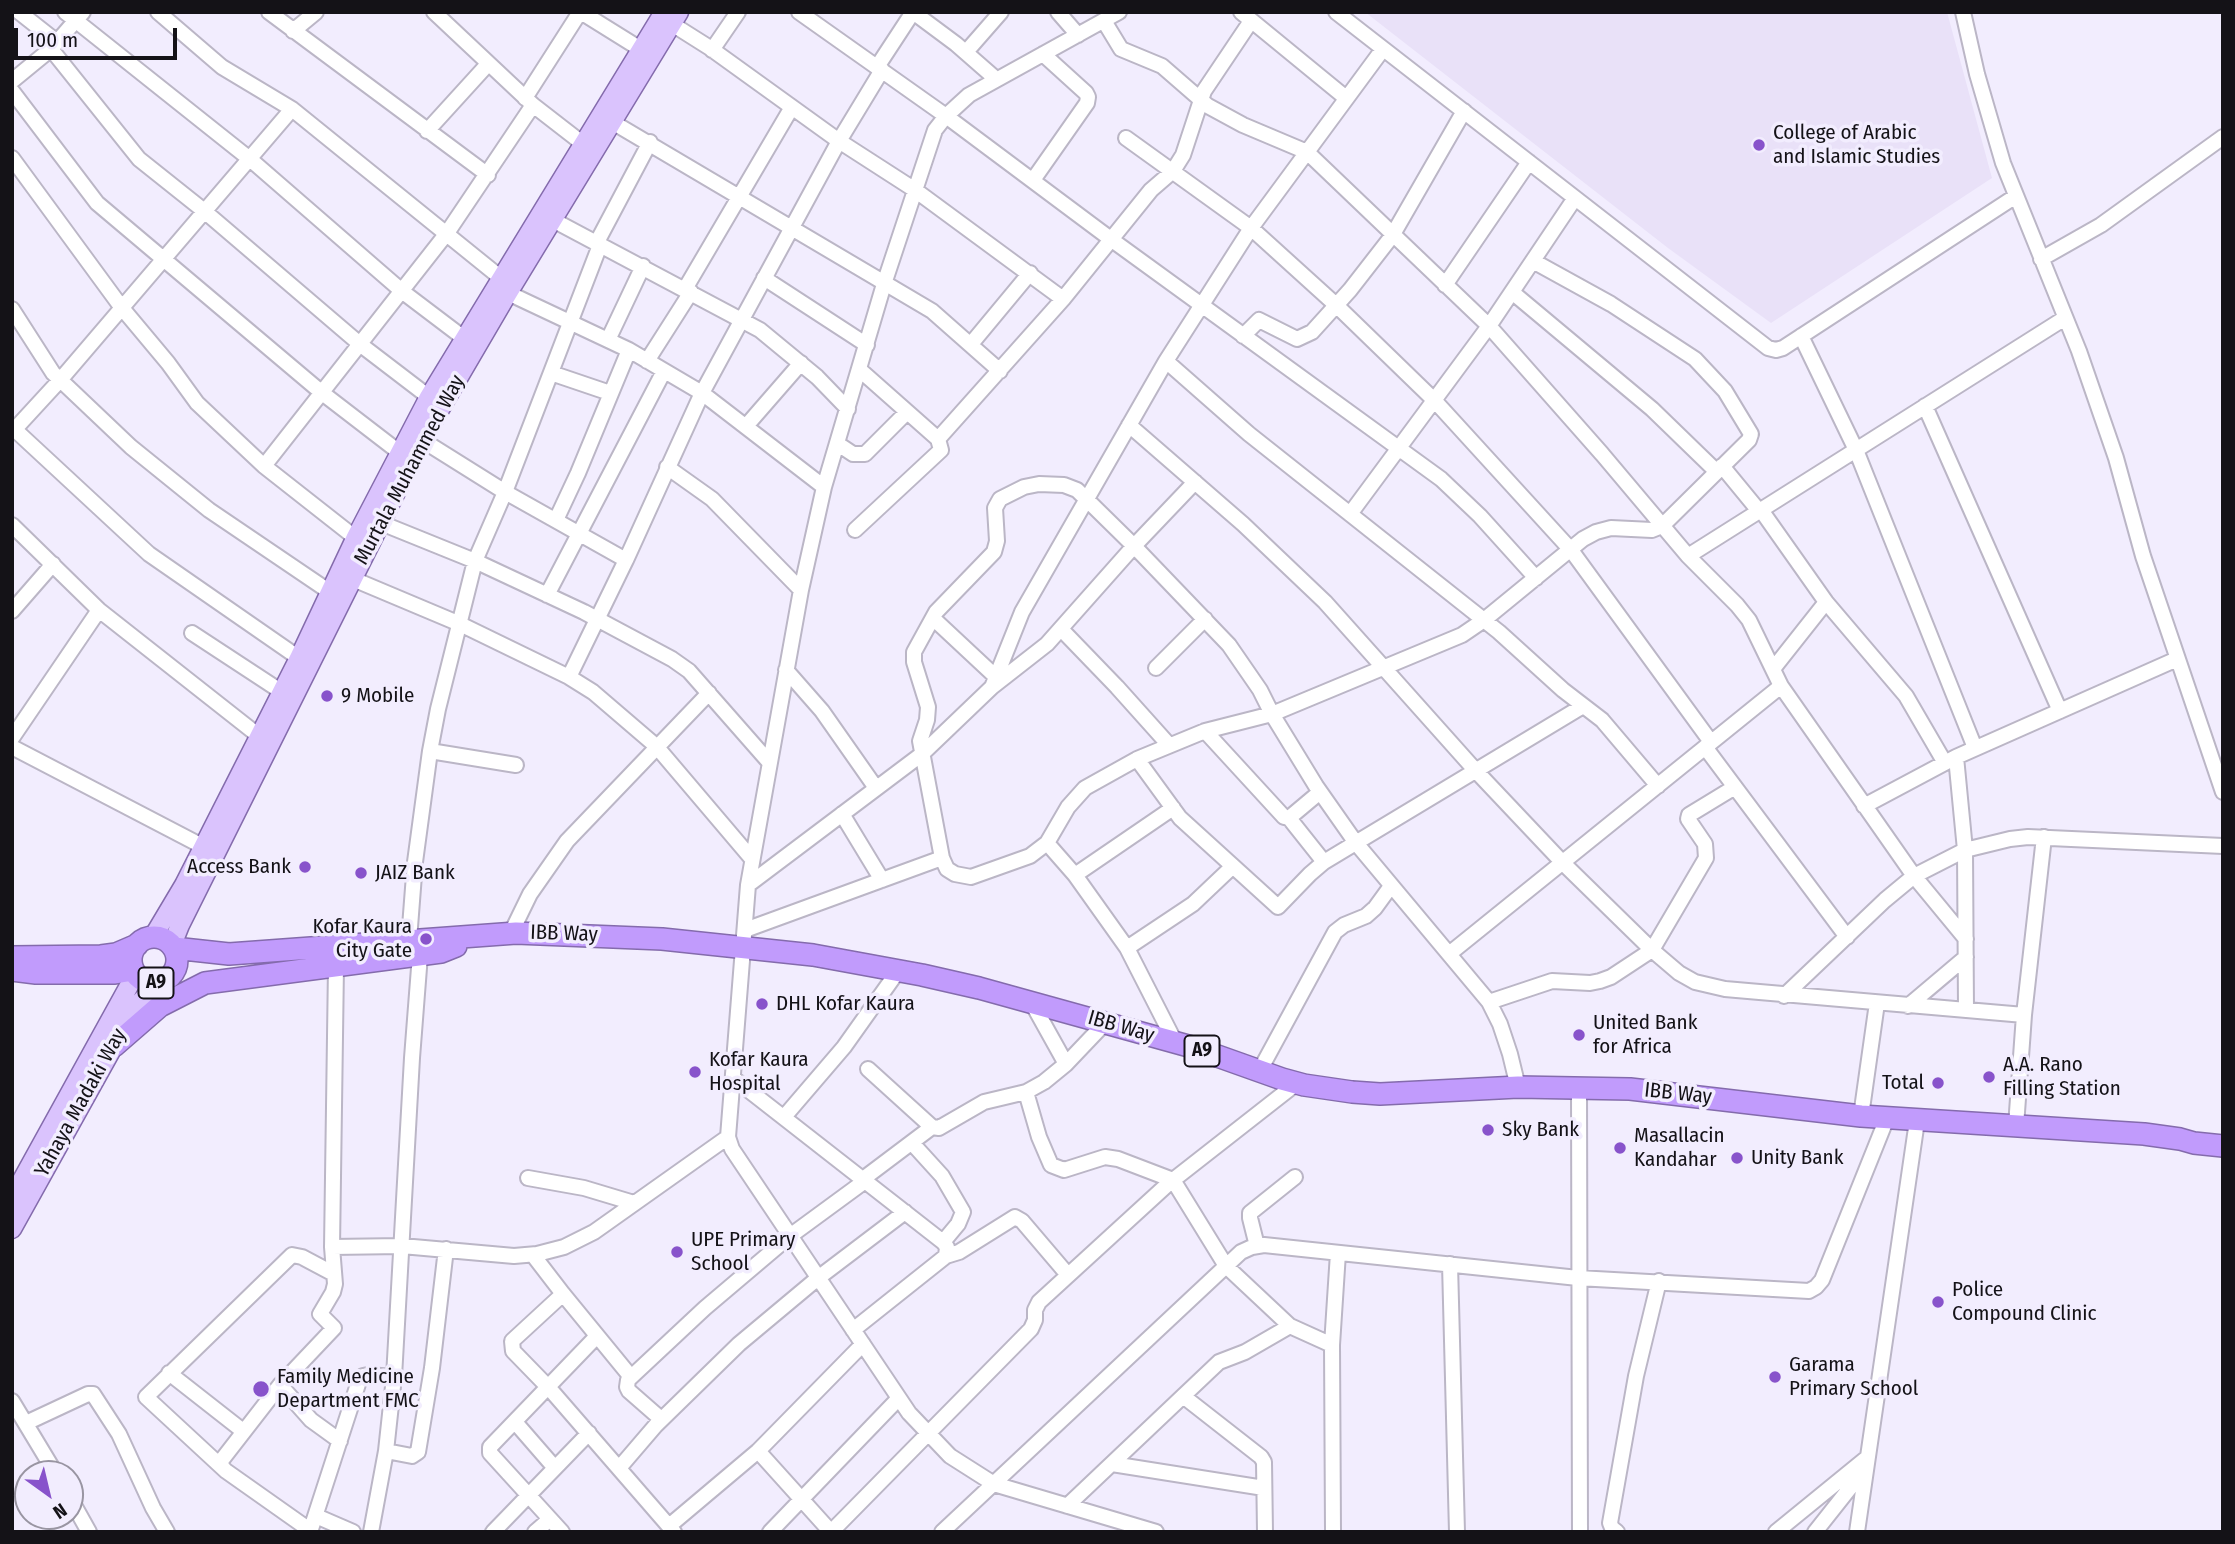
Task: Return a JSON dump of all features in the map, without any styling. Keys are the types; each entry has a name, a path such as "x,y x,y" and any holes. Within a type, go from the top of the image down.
{"highway":[{"name":"IBB Way","path":"159,944 229,954 415,947 488,934 512,933 650,939 744,939 979,988 1175,1042 1297,1083 1380,1094 1518,1087 1630,1089 1861,1116 2180,1139"},
{"name":"A9","path":"12,957 101,956 159,944 177,955 167,977 143,981 134,972 132,956 159,944"},
{"path":"114,1045 160,1006 205,983 336,966 415,947"},
{"name":"IBB Way","path":"167,977 229,954"},
{"name":"A9","path":"12,970 36,973 134,972"},
{"name":"A9","path":"2180,1139 2223,1135"},
{"name":"A9","path":"2180,1139 2223,1146"}],"main road":[{"name":"Murtala Muhammed Way","path":"159,944 180,925 353,579 362,543 400,452 429,397 465,339 553,220 642,50 672,16"},
{"name":"Murtala Muhammed Way","path":"159,944 172,908 330,592 362,543 381,523 422,440 505,286 589,148 614,123 672,16"},
{"name":"Yahaya Madaki Way","path":"12,1228 18,1203 134,972"},
{"name":"Yahaya Madaki Way","path":"18,1203 136,1006 167,977"}],"street":[{"path":"19,12 54,46 139,159 361,345 429,397"},
{"path":"158,12 222,66 292,109 447,233 505,286 570,323 629,350 702,393 747,425 824,487"},
{"path":"293,31 316,12"},
{"path":"434,12 529,101 589,148"},
{"path":"264,466 403,292 488,175 580,12 642,50"},
{"path":"712,50 738,12"},
{"path":"799,12 946,116 1399,448 1451,488 1536,578"},
{"path":"569,677 702,393 839,141 913,12 966,52 996,79"},
{"path":"966,52 1001,12"},
{"path":"1058,12 1078,35"},
{"path":"1336,12 1768,348 1783,348 2016,195"},
{"path":"1963,12 2003,163 2065,318 2116,458 2143,556 2223,792"},
{"path":"272,13 488,175"},
{"path":"12,81 54,46 74,15 251,159 403,292 465,339"},
{"path":"1156,1532 994,1484 950,1456 909,1413 732,1149 728,1137 748,885 801,590 824,487 884,284 935,130 969,95 1114,15 1121,49 1162,66 1222,115 1307,152 1489,327 1688,556 1737,605 1749,620 1781,686 1914,876 1965,939"},
{"path":"672,16 712,50 839,141 915,190 1063,299"},
{"path":"938,439 1172,171 1183,155 1204,91 1246,17 1346,99"},
{"path":"994,682 1022,612 1166,361 1251,228 1383,49"},
{"path":"1033,180 1087,103 1088,97 1043,54"},
{"path":"427,131 488,64"},
{"path":"12,91 97,203 321,392 400,452"},
{"path":"647,361 792,107"},
{"path":"292,109 61,379 13,428 149,554 299,658"},
{"path":"1243,336 1259,320 1297,339 1312,332 1392,236 1464,111"},
{"path":"614,123 932,310 1000,371"},
{"path":"2041,260 2101,225 2223,137"},
{"path":"1126,138 1251,228 1336,305 1434,400 1571,550 1735,787 1847,937"},
{"path":"371,1532 386,1451 394,1377 415,947 415,862 438,709 475,561 505,492 598,245 650,142"},
{"path":"12,158 122,309 168,363 197,403 264,466 362,543"},
{"path":"1445,285 1529,162"},
{"path":"1350,514 1489,327 1575,198"},
{"path":"553,220 760,330 801,363 848,409"},
{"path":"1518,1087 1504,1034 1489,1002 1356,843 1320,792 1272,714 1252,678 1228,645 1086,497 1065,485 1051,483 1024,488 1000,499 995,508 997,541 994,552 945,600 914,652 915,671 928,706 927,720 920,741 942,858 947,869 955,874 971,877 1030,856 1047,843 1068,807 1080,793 1137,759 1205,731 1272,714 1462,635 1583,539 1603,530 1652,530 1662,526 1749,440 1751,434 1725,391 1695,359 1611,304 1533,261"},
{"path":"608,340 643,267"},
{"path":"971,344 1030,273"},
{"path":"764,278 867,345"},
{"path":"1512,292 1653,409 1720,469 1760,511 1826,602 1906,696 1950,760 1965,850 1966,1010"},
{"path":"12,309 45,362 92,411 169,480 330,592"},
{"path":"1688,556 2065,318"},
{"path":"1801,336 1857,450 1975,748"},
{"path":"556,520 629,350"},
{"path":"1166,361 1249,434 1484,620 1602,720 1658,786"},
{"path":"747,425 801,363"},
{"path":"855,530 941,450 938,439 860,370"},
{"path":"547,595 664,371"},
{"path":"551,373 610,393"},
{"path":"1925,406 2060,711"},
{"path":"838,444 853,454 865,454 907,412"},
{"path":"1129,425 1243,524 1316,593 1563,863 1679,973 1695,982 1726,989 2024,1015"},
{"path":"422,440 505,492 626,560"},
{"path":"667,467 712,499 801,590"},
{"path":"748,885 922,754 994,682 1047,644 1195,482"},
{"path":"381,523 475,561 596,618 672,659 689,671 769,762"},
{"path":"12,525 99,610 259,736"},
{"path":"12,611 53,564"},
{"path":"353,579 460,624 569,677 593,692 656,746 752,859"},
{"path":"1773,669 1826,602"},
{"path":"12,738 99,610"},
{"path":"1156,668 1205,618"},
{"path":"932,620 936,621 994,682"},
{"path":"1061,629 1169,745"},
{"path":"192,633 282,692"},
{"path":"1864,806 1975,748 2177,659"},
{"path":"786,670 822,711 876,788"},
{"path":"1449,954 1781,686"},
{"path":"512,933 530,894 567,841 709,693"},
{"path":"1137,759 1187,825 1278,907 1324,862 1583,706"},
{"path":"1205,731 1284,817 1289,818 1324,862"},
{"path":"12,747 204,847"},
{"path":"430,751 516,765"},
{"path":"1489,1002 1552,981 1600,981 1611,977 1652,950 1706,858 1704,844 1688,819 1689,815 1735,787"},
{"path":"1289,818 1320,792"},
{"path":"1075,875 1172,808"},
{"path":"842,814 882,880"},
{"path":"2016,1126 2024,1015 2044,837"},
{"path":"1784,996 1914,876 1965,850 2010,839 2044,837 2223,846"},
{"path":"1047,843 1075,875 1127,948 1175,1042"},
{"path":"744,939 882,880 942,858"},
{"path":"1127,948 1193,904 1232,867"},
{"path":"1260,1070 1335,932 1375,908 1391,886"},
{"path":"1908,1006 1966,957"},
{"path":"222,1466 221,1461 280,1385 333,1331 334,1326 320,1314 333,1292 334,1275 332,1247 336,966"},
{"path":"784,1117 844,1047 898,971"},
{"path":"1032,1003 1066,1064"},
{"path":"1861,1116 1877,1003"},
{"path":"661,1419 629,1391 628,1380 705,1308 790,1236 932,1128 939,1128 984,1102 1026,1091 1044,1082 1066,1064 1105,1023"},
{"path":"868,1069 932,1128"},
{"path":"733,1078 905,1212 944,1249 959,1252 1015,1217 1068,1275"},
{"path":"758,1451 831,1532 1031,1329 1039,1302 1173,1180 1297,1083"},
{"path":"1579,1089 1580,1532"},
{"path":"1026,1091 1039,1137 1051,1165 1064,1170 1105,1157 1118,1159 1173,1180 1226,1266 1290,1326 1332,1345"},
{"path":"942,1532 1241,1252 1257,1246 1578,1278 1809,1291 1822,1280 1887,1118"},
{"path":"1857,1532 1917,1121"},
{"path":"332,1247 402,1246 533,1255 564,1247 594,1232 728,1137"},
{"path":"853,1329 944,1249 963,1212 942,1176 912,1143"},
{"path":"1257,1246 1250,1213 1295,1177"},
{"path":"528,1178 559,1182 634,1203"},
{"path":"620,1468 661,1419 739,1344 818,1278 905,1212"},
{"path":"386,1451 412,1456 418,1452 432,1368 446,1249"},
{"path":"1333,1532 1332,1345 1338,1252"},
{"path":"334,1275 302,1257 292,1255 147,1394 147,1399 226,1471 310,1532 359,1381 368,1375 394,1377"},
{"path":"533,1255 631,1377"},
{"path":"1450,1264 1457,1532"},
{"path":"1617,1532 1609,1522 1636,1376 1659,1281"},
{"path":"562,1294 512,1341 513,1351 589,1433 671,1529 758,1451 863,1344"},
{"path":"1067,1506 1219,1362 1245,1352 1290,1326"},
{"path":"562,1532 490,1453 490,1447 597,1336"},
{"path":"170,1373 243,1431"},
{"path":"280,1385 311,1420 340,1441"},
{"path":"26,1423 93,1394 119,1434 167,1532"},
{"path":"1183,1396 1261,1457 1264,1462 1265,1532"},
{"path":"770,1532 899,1398"},
{"path":"12,1401 48,1460"},
{"path":"515,1422 555,1468"},
{"path":"493,1532 589,1433"},
{"path":"1776,1532 1868,1457"},
{"path":"1815,1532 1857,1479 1868,1457"},
{"path":"1112,1464 1264,1488"},
{"path":"316,1516 353,1532"},
{"path":"535,1532 550,1519"}],"shaded area":[{"name":"College of Arabic and Islamic Studies","path":"1365,12 1947,12 1992,178 1771,323 1668,248"}],"place":[{"name":"College of Arabic and Islamic Studies","path":"1759,145"},
{"name":"9 Mobile","path":"327,696"},
{"name":"Access Bank","path":"305,867"},
{"name":"JAIZ Bank","path":"361,873"},
{"name":"Kofar Kaura City Gate","path":"426,939"},
{"name":"DHL Kofar Kaura","path":"762,1004"},
{"name":"United Bank for Africa","path":"1579,1035"},
{"name":"Kofar Kaura Hospital","path":"695,1072"},
{"name":"A.A. Rano Filling Station","path":"1989,1077"},
{"name":"Total","path":"1938,1083"},
{"name":"Sky Bank","path":"1488,1130"},
{"name":"Masallacin Kandahar","path":"1620,1148"},
{"name":"Unity Bank","path":"1737,1158"},
{"name":"UPE Primary School","path":"677,1252"},
{"name":"Police Compound Clinic","path":"1938,1302"},
{"name":"Garama Primary School","path":"1775,1377"},
{"name":"Family Medicine Department FMC","path":"261,1389"}]}
